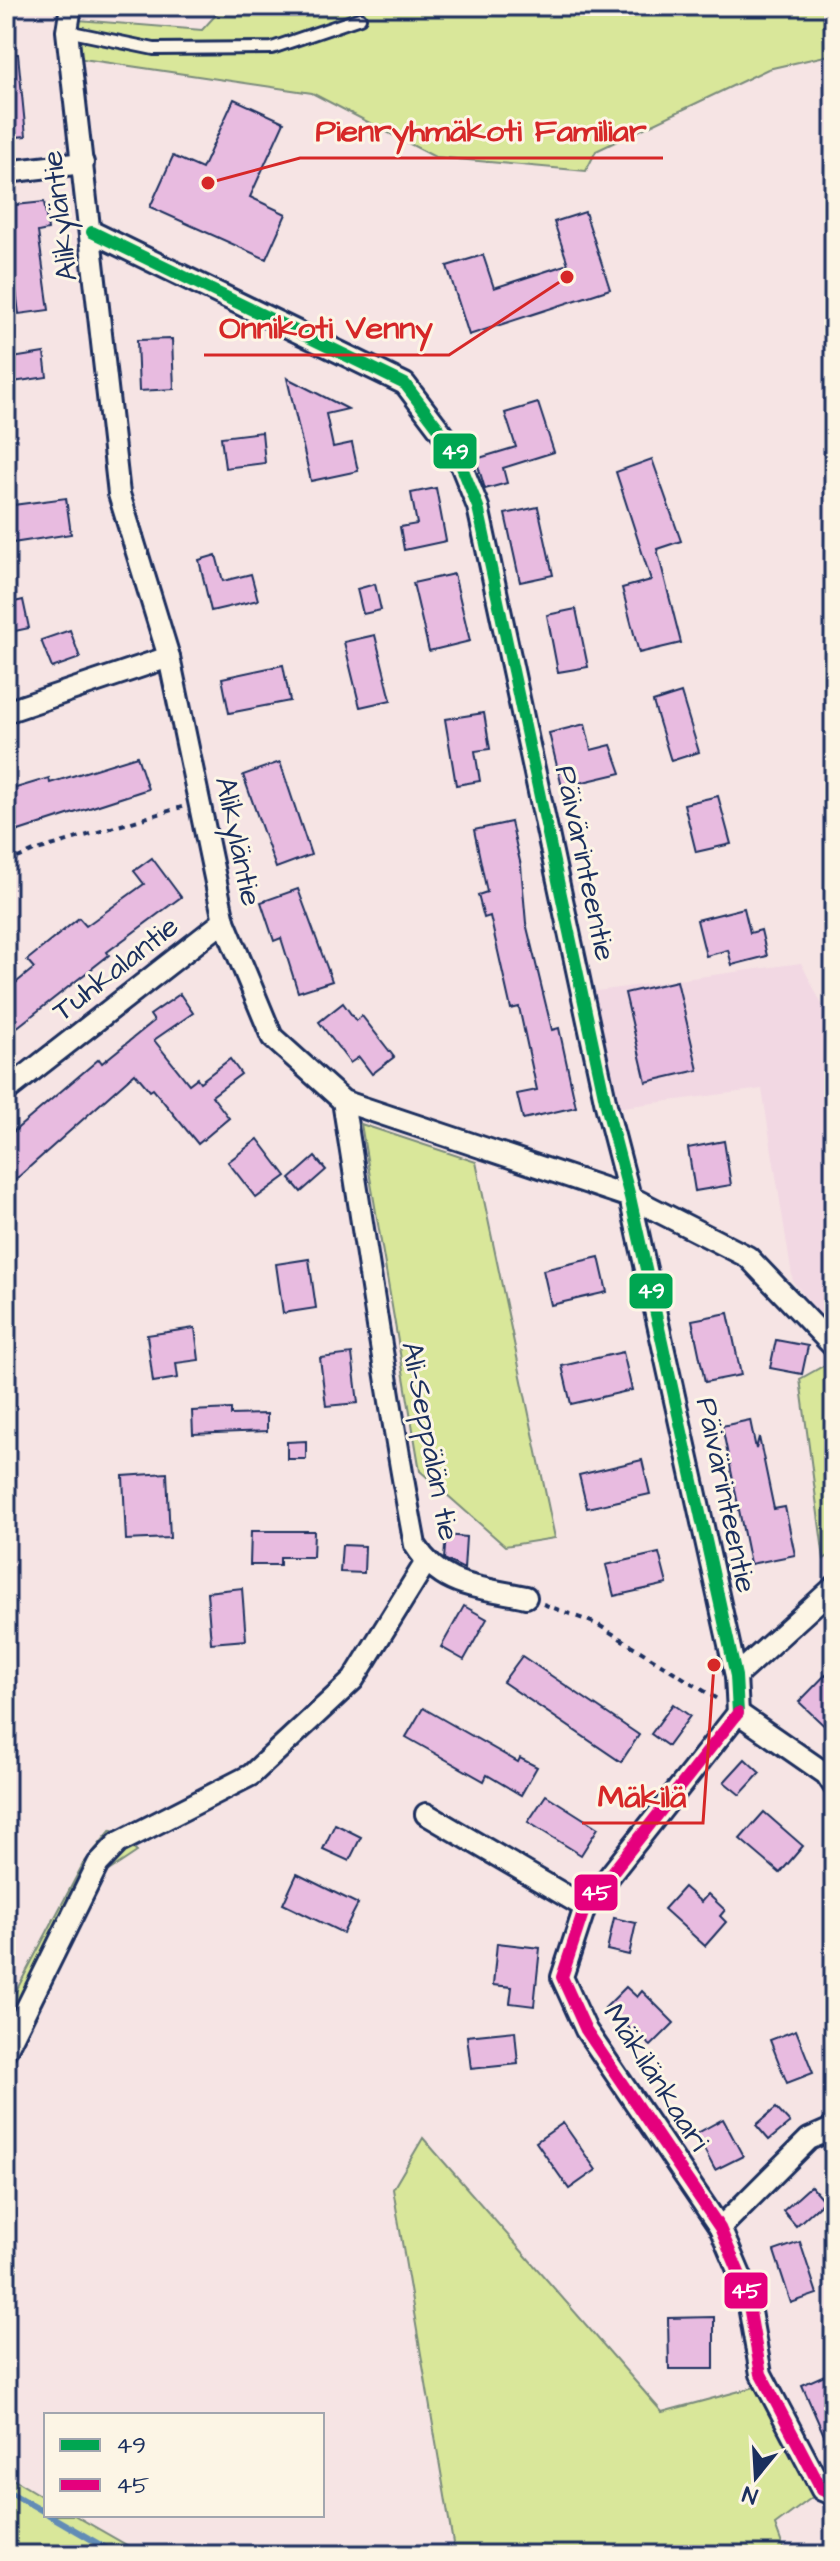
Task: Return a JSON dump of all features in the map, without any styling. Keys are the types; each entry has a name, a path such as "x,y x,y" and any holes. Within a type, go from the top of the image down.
{"street":[{"name":"Alikyläntie","path":"71,6 67,31 92,232 119,494 169,657 224,921 272,1037 343,1101 630,1197 748,1257 834,1347"},
{"path":"6,172 83,163"},
{"name":"Päivärinteentie","path":"92,232 405,384 455,450 478,507 606,1105 630,1197 736,1676 738,1713"},
{"path":"6,712 169,657"},
{"name":"Tuhkalantie","path":"6,1091 224,921"},
{"name":"Ali-Seppälän tie","path":"6,2050 98,1864 118,1843 251,1775 353,1680 426,1562 415,1545 391,1423 370,1261 343,1101"},
{"path":"426,1562 444,1578 526,1597"},
{"path":"736,1676 834,1587"},
{"path":"738,1713 826,1774 834,1786"},
{"name":"Mäkilänkaari","path":"738,1713 585,1907 562,1977 586,2030 720,2228 746,2289 761,2374 822,2490 834,2495"},
{"path":"426,1814 585,1907"},
{"path":"720,2228 809,2139 834,2128"}],"lane":[{"path":"67,31 154,49 272,48 360,18"}],"path":[{"path":"6,863 34,851 200,802"},
{"path":"526,1597 597,1624 738,1713"}],"shaded area":[{"path":"801,963 834,1028 834,1331 793,1282 762,1089 615,1108 590,992"}],"green space":[{"path":"224,6 834,6 834,54 768,69 596,151 586,171 435,157 312,93 70,57 66,19 202,30"},
{"path":"361,1124 476,1162 555,1538 505,1546 420,1471"},
{"path":"834,1360 834,1552 824,1559 800,1379"},
{"path":"111,1830 137,1852 101,1876 6,2064 6,2010 83,1864"},
{"path":"423,2138 662,2412 766,2384 822,2490 775,2525 786,2555 455,2555 393,2189"},
{"path":"6,2475 44,2498 44,2517 78,2517 144,2555 6,2555"}],"building":[{"path":"6,54 18,54 26,136 6,138"},
{"path":"234,99 284,122 250,197 286,214 266,259 150,207 173,156 202,169"},
{"path":"44,202 48,230 38,232 49,310 19,314 9,236 6,237 6,206"},
{"path":"585,212 610,289 469,335 447,266 483,255 494,288 568,264 554,222"},
{"path":"172,339 174,389 139,391 137,340"},
{"path":"44,353 47,377 6,383 6,359"},
{"path":"287,378 348,409 326,414 333,447 352,443 358,471 311,481"},
{"path":"538,403 554,452 503,468 507,483 485,489 476,459 516,447 505,413"},
{"path":"262,432 265,463 225,468 221,437"},
{"path":"652,459 681,541 657,549 681,643 639,653 622,588 651,580 616,472"},
{"path":"436,488 446,541 404,550 400,527 417,524 411,493"},
{"path":"66,498 71,534 6,544 6,506"},
{"path":"538,507 553,575 520,582 505,514"},
{"path":"216,555 223,581 251,574 258,600 211,611 199,560"},
{"path":"454,574 470,641 429,651 413,583"},
{"path":"375,584 381,610 363,614 357,589"},
{"path":"23,600 29,628 6,633 6,604"},
{"path":"576,609 588,667 558,672 547,615"},
{"path":"70,630 80,658 52,668 41,640"},
{"path":"375,635 391,700 360,707 344,642"},
{"path":"283,665 290,701 229,713 222,678"},
{"path":"681,693 699,752 671,761 653,702"},
{"path":"484,713 490,749 475,751 480,781 456,785 445,719"},
{"path":"585,724 591,750 611,745 621,773 562,787 549,733"},
{"path":"137,756 148,789 6,835 6,791 49,778 50,783"},
{"path":"280,762 311,855 276,868 243,775"},
{"path":"718,796 731,844 696,852 684,804"},
{"path":"511,822 521,866 526,923 552,1030 559,1028 576,1107 523,1119 517,1094 537,1090 519,1007 511,1009 490,916 484,918 478,895 487,892 474,830"},
{"path":"152,858 181,897 107,952 109,955 6,1036 6,991 34,968 27,960 79,918 86,926 144,884 134,871"},
{"path":"298,889 332,981 298,992 281,938 274,941 261,902"},
{"path":"744,908 750,933 761,930 767,956 732,965 728,950 706,956 697,920"},
{"path":"677,981 698,1070 646,1082 625,993"},
{"path":"180,994 193,1013 154,1040 189,1084 197,1078 200,1082 230,1059 241,1074 212,1096 229,1118 198,1144 153,1089 150,1091 135,1073 6,1188 6,1138 99,1059 102,1063 154,1021 150,1015"},
{"path":"343,1003 356,1021 362,1016 394,1057 372,1074 359,1057 350,1063 319,1022"},
{"path":"258,1139 286,1176 256,1198 228,1162"},
{"path":"724,1141 731,1185 695,1191 688,1148"},
{"path":"315,1157 326,1170 301,1192 290,1179"},
{"path":"599,1257 607,1292 551,1305 543,1270"},
{"path":"309,1259 316,1308 283,1313 276,1264"},
{"path":"728,1313 741,1375 705,1382 692,1320"},
{"path":"195,1328 199,1360 176,1363 178,1378 153,1382 147,1335"},
{"path":"776,1340 808,1346 802,1374 770,1368"},
{"path":"623,1352 632,1390 571,1404 562,1366"},
{"path":"352,1354 358,1403 326,1406 320,1358"},
{"path":"231,1409 231,1415 267,1414 267,1431 193,1434 192,1411"},
{"path":"750,1420 756,1449 759,1437 774,1509 785,1507 795,1555 750,1564 722,1426"},
{"path":"306,1441 306,1459 287,1459 287,1442"},
{"path":"642,1460 650,1494 587,1508 579,1475"},
{"path":"167,1473 170,1538 126,1540 123,1476"},
{"path":"251,1531 314,1531 313,1557 280,1557 280,1565 250,1565"},
{"path":"446,1535 466,1537 464,1569 444,1559"},
{"path":"342,1545 365,1546 364,1573 340,1572"},
{"path":"659,1553 667,1584 614,1596 606,1565"},
{"path":"242,1588 246,1640 211,1643 207,1592"},
{"path":"464,1606 487,1619 464,1660 441,1647"},
{"path":"522,1656 639,1735 621,1762 503,1682"},
{"path":"834,1666 834,1735 799,1702"},
{"path":"673,1704 690,1716 668,1746 651,1734"},
{"path":"423,1708 518,1762 520,1758 537,1767 521,1795 487,1775 484,1781 406,1737"},
{"path":"745,1759 760,1773 740,1795 724,1782"},
{"path":"546,1795 598,1828 581,1855 528,1822"},
{"path":"764,1812 803,1846 780,1873 740,1839"},
{"path":"335,1824 361,1837 349,1861 323,1849"},
{"path":"297,1874 358,1904 343,1933 283,1904"},
{"path":"684,1887 701,1902 708,1894 725,1910 720,1916 726,1922 705,1946 664,1909"},
{"path":"614,1918 636,1923 629,1955 607,1950"},
{"path":"497,1943 540,1948 534,2006 510,2003 512,1987 493,1985"},
{"path":"626,1987 637,1997 642,1991 674,2023 651,2046 605,2008"},
{"path":"796,2030 813,2073 787,2083 770,2040"},
{"path":"515,2031 518,2064 471,2069 467,2036"},
{"path":"776,2108 790,2123 769,2140 756,2125"},
{"path":"723,2119 743,2156 715,2170 696,2134"},
{"path":"563,2123 596,2170 569,2189 536,2142"},
{"path":"811,2186 824,2201 796,2226 783,2211"},
{"path":"800,2242 817,2294 791,2303 774,2251"},
{"path":"714,2317 714,2369 669,2369 668,2318"},
{"path":"829,2373 834,2385 834,2458 802,2385"}],"waterway":[{"path":"6,2490 44,2512"},
{"path":"52,2517 118,2555"}],"transit line":[{"name":"49","path":"92,232 405,384 455,450 478,507 606,1105 630,1197 736,1676 738,1713"},
{"name":"45","path":"738,1713 585,1907 562,1977 586,2030 720,2228 746,2289 761,2374 822,2490 834,2495"}],"place":[{"name":"Pienryhmäkoti Familiar","path":"208,183"},
{"name":"Onnikoti Venny","path":"567,277"},
{"name":"Mäkilä","path":"714,1665"}]}
